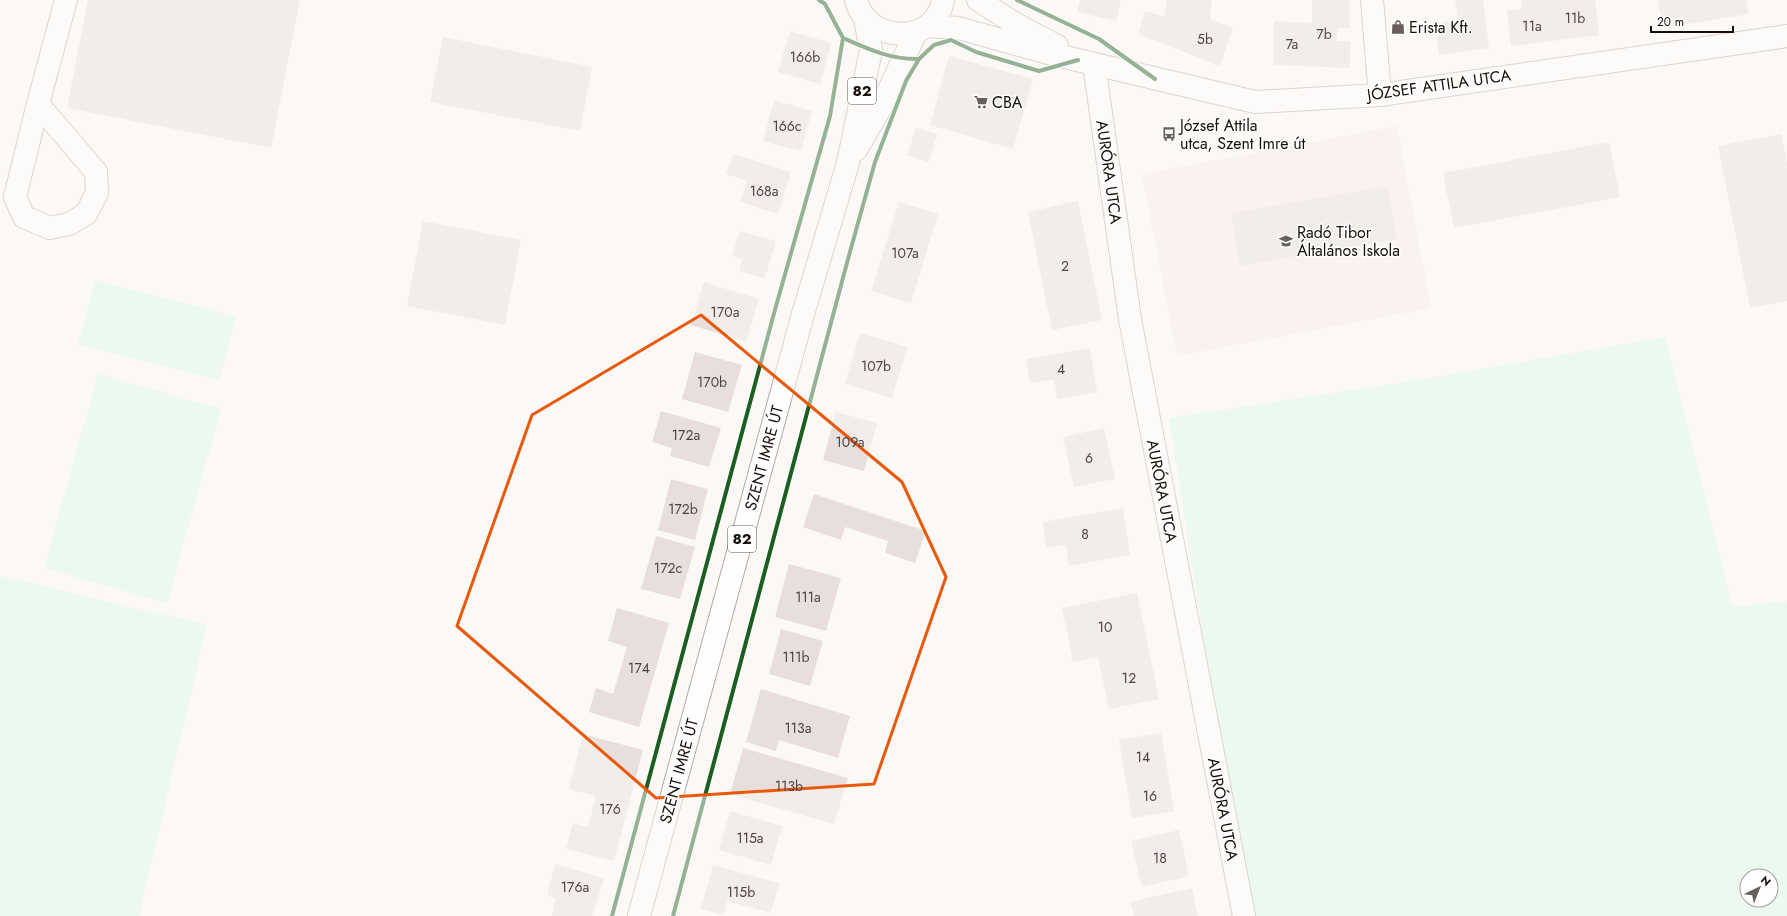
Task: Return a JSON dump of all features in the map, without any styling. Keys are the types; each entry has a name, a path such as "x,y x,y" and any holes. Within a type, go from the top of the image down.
{"street":[{"path":"38,104 96,172 97,193 86,214 69,224 50,228 24,217 16,197 38,104 66,0"},
{"name":"82","path":"856,6 875,28 888,33 902,35 921,29 936,16 943,0"},
{"name":"JÓZSEF ATTILA UTCA","path":"978,0 1014,24 1094,64"},
{"path":"1372,0 1380,95"},
{"name":"SZENT IMRE ÚT","path":"639,916 803,314 848,163 871,50 856,6"},
{"name":"JÓZSEF ATTILA UTCA","path":"921,29 958,28 1094,64 1255,102 1380,95 1787,36"},
{"name":"SZENT IMRE ÚT","path":"848,163 881,107 921,29"},
{"name":"AURÓRA UTCA","path":"1094,64 1130,319 1244,916"}],"highlighted area":[{"path":"701,315 902,482 946,577 874,784 656,798 457,626 532,415"}],"shaded area":[{"name":"Radó Tibor Általános Iskola","path":"1397,126 1431,308 1177,356 1142,174"}],"green space":[{"path":"95,280 236,317 219,380 78,344"},
{"path":"1665,337 1732,607 1787,601 1787,916 1248,916 1169,418 1424,379"},
{"path":"98,374 221,409 167,603 44,568"},
{"path":"0,576 207,625 139,916 0,916"}],"building":[{"path":"88,0 300,0 271,148 67,108"},
{"path":"1080,0 1121,0 1116,21 1077,12"},
{"path":"1167,0 1212,0 1210,19 1233,28 1220,66 1138,34 1145,11 1164,17"},
{"path":"1312,0 1349,0 1350,28 1337,28 1337,41 1350,41 1350,68 1273,65 1274,21 1312,23"},
{"path":"1455,0 1483,0 1489,48 1439,55 1435,23 1458,20"},
{"path":"1521,0 1595,0 1599,35 1511,46 1507,10 1522,9"},
{"path":"1658,0 1746,0 1749,14 1663,28"},
{"path":"790,31 831,43 820,84 778,72"},
{"path":"443,37 592,67 580,131 430,102"},
{"name":"CBA","path":"949,56 1033,79 1013,149 930,125"},
{"path":"774,100 812,111 801,151 763,141"},
{"path":"916,128 937,134 929,162 907,155"},
{"path":"1781,134 1787,164 1787,301 1750,308 1718,146"},
{"path":"1609,142 1620,197 1454,228 1443,173"},
{"path":"733,154 791,172 778,214 740,202 747,181 726,174"},
{"name":"Radó Tibor Általános Iskola","path":"1388,186 1397,239 1240,266 1231,213"},
{"path":"1078,201 1102,320 1052,330 1028,212"},
{"path":"899,202 938,214 911,303 871,291"},
{"path":"423,221 521,240 505,325 407,306"},
{"path":"740,231 776,241 765,278 739,271 742,259 732,256"},
{"path":"704,282 759,299 746,342 691,325"},
{"path":"860,333 907,347 892,398 845,384"},
{"path":"1090,348 1097,392 1057,399 1054,379 1030,383 1026,359"},
{"path":"695,352 742,365 728,412 682,399"},
{"path":"661,411 721,428 709,467 670,456 672,448 652,442"},
{"path":"836,412 877,423 864,471 823,460"},
{"path":"1104,428 1115,479 1074,487 1063,437"},
{"path":"671,479 708,489 695,540 658,530"},
{"path":"814,494 926,531 915,563 885,553 888,541 845,527 841,540 803,527"},
{"path":"1123,508 1130,555 1069,566 1066,545 1046,548 1043,522"},
{"path":"656,536 695,547 680,599 641,589"},
{"path":"789,564 841,578 826,631 775,617"},
{"path":"1137,593 1159,699 1109,709 1098,657 1073,662 1062,608"},
{"path":"617,608 669,623 639,727 589,712 596,688 613,694 627,647 608,641"},
{"path":"781,629 823,641 810,686 769,674"},
{"path":"761,689 850,716 838,758 779,740 776,751 746,742"},
{"path":"1161,733 1174,811 1132,818 1119,740"},
{"path":"583,734 643,750 614,861 566,849 573,823 588,827 596,796 569,789"},
{"path":"743,748 848,778 834,824 730,794"},
{"path":"730,811 782,826 771,865 719,850"},
{"path":"1179,830 1189,876 1142,887 1131,841"},
{"path":"555,864 604,878 592,916 552,916 556,898 547,895"},
{"path":"713,865 779,883 771,913 727,901 724,915 701,909"},
{"path":"1192,888 1198,916 1134,916 1130,902"}],"cycle path":[{"path":"612,916 776,306 830,116 843,38 825,4 819,0"},
{"path":"1017,0 1099,39 1155,79"},
{"path":"843,38 889,56 919,59"},
{"path":"673,916 875,162 906,81 919,59 934,45 951,40 976,52 1039,71 1078,60"}],"place":[{"name":"Erista Kft.","path":"1398,27"},
{"name":"CBA","path":"981,102"},
{"name":"József Attila utca, Szent Imre út","path":"1169,134"},
{"name":"Radó Tibor Általános Iskola","path":"1286,241"}]}
